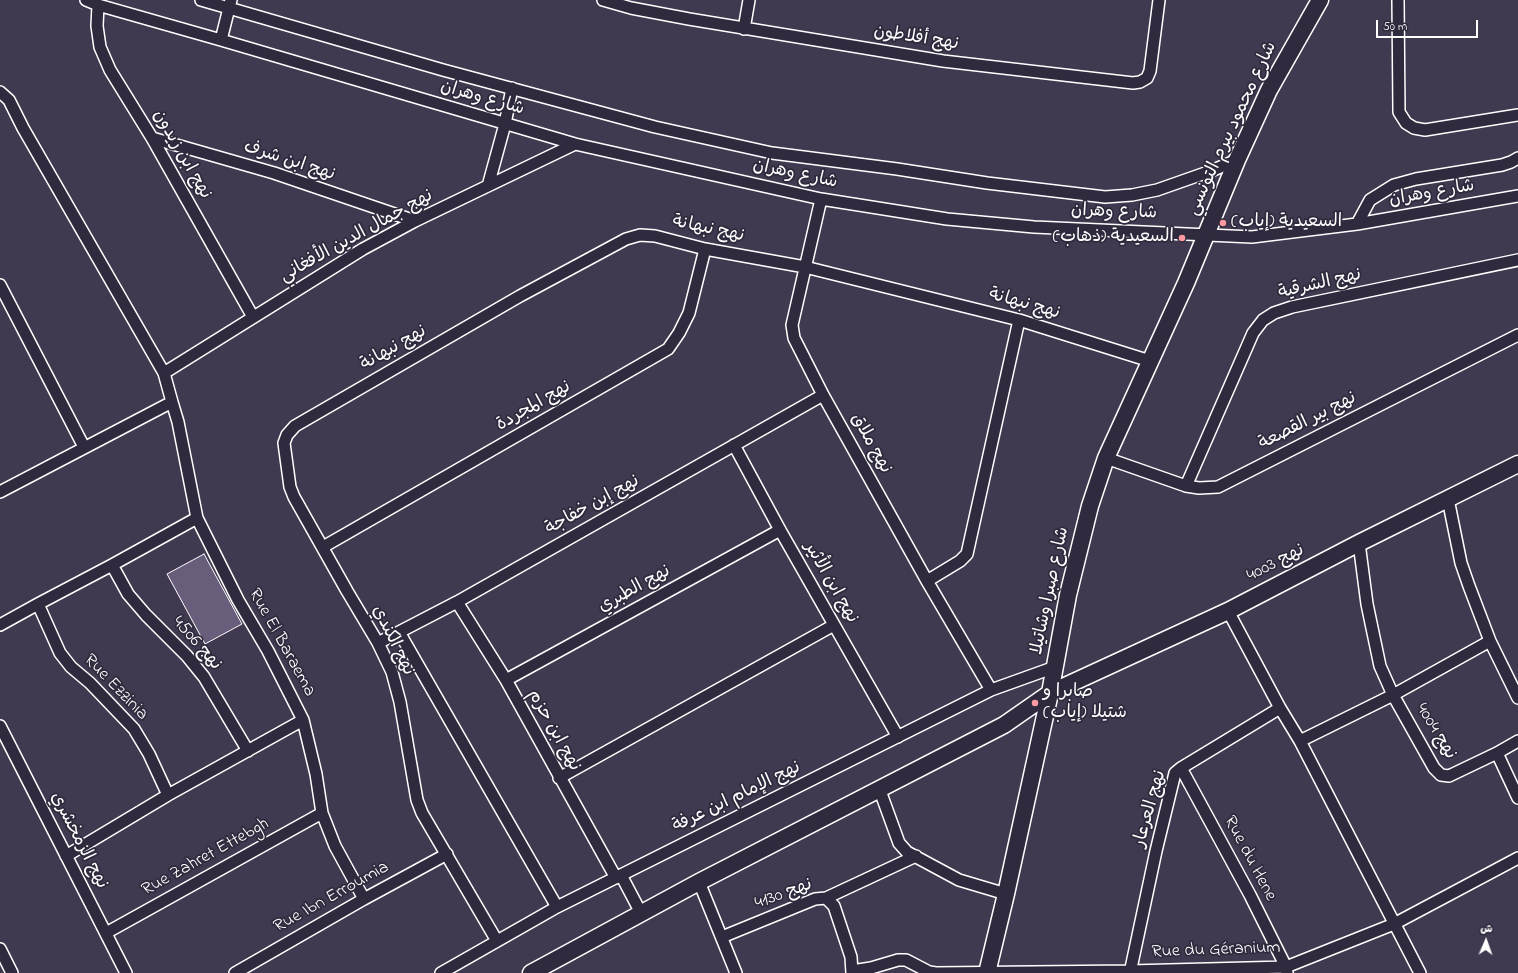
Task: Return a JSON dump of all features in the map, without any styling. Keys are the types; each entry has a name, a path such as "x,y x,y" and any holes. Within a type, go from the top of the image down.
{"street":[{"name":"شارع وهران","path":"86,0 98,5 575,144 821,199 947,219 1034,227 1252,237 1357,224 1518,196"},
{"path":"201,0 230,4 512,88 655,127 772,153 897,169 987,183 1105,197 1132,195 1157,190 1237,160"},
{"name":"نهج أفلاطون","path":"603,0 630,4 744,29 943,61 1133,83 1140,82 1147,78 1150,71 1159,0"},
{"path":"744,29 749,0"},
{"name":"شارع محمود بيرم التونسي","path":"1206,234 1237,160 1269,90 1320,0"},
{"path":"1398,0 1399,112 1406,123 1414,128 1425,130 1518,115"},
{"path":"221,40 230,4"},
{"name":"نهج ابن زيدون","path":"98,5 100,46 110,70 152,138 253,317"},
{"path":"488,186 506,124 512,88"},
{"name":"Rue El Baraema","path":"0,92 9,100 23,128 164,373 181,436 197,518 238,600 268,651 303,720 316,774 322,813 335,846 364,899"},
{"name":"نهج ابن شرف","path":"152,138 274,173 415,221"},
{"name":"نهج جمال الدين الأفغاني","path":"164,373 363,249 415,221 575,144"},
{"path":"1357,224 1370,200 1394,185 1416,179 1502,165 1518,158"},
{"name":"نهج ملاق","path":"821,199 792,324 794,338 823,395 927,581 991,690"},
{"name":"شارع صبرا وشاتيلا","path":"987,973 1050,693 1068,595 1090,506 1106,458 1206,234"},
{"name":"نهج نبهانة","path":"295,426 520,296 626,239 640,236 655,236 705,249 805,267 1019,320 1150,361"},
{"name":"نهج المجردة","path":"323,547 668,349 679,333 689,313 705,249"},
{"name":"نهج الشرقية","path":"1186,486 1253,333 1263,320 1274,313 1292,307 1518,260"},
{"path":"0,285 84,447"},
{"path":"927,581 967,554 1019,320"},
{"name":"نهج بير القصعة","path":"1106,458 1186,486 1198,488 1218,487 1518,335"},
{"name":"نهج إبن خفاجة","path":"378,643 457,602 823,395"},
{"path":"0,492 172,402"},
{"name":"نهج الكندي","path":"295,426 287,435 284,443 290,487 298,506 378,643 396,685 417,800 422,813 497,941"},
{"name":"نهج ابن الأثير","path":"734,445 780,530 898,738"},
{"name":"نهج 4003","path":"539,972 641,913 699,882 1004,725 1050,693 1228,611 1359,543 1518,464"},
{"path":"1448,499 1461,563 1469,586 1490,641 1518,698"},
{"path":"0,625 197,518"},
{"name":"نهج الطبري","path":"506,680 780,530"},
{"path":"1359,543 1367,604 1380,666 1392,695"},
{"name":"نهج 4506","path":"112,565 128,594 204,677 248,751"},
{"name":"نهج ابن حزم","path":"457,602 506,680 559,778 641,913"},
{"name":"Rue Ezzinia","path":"38,604 60,652 67,662 134,729 149,754 168,795"},
{"path":"1228,611 1280,708 1300,741 1420,973"},
{"path":"559,778 834,625"},
{"path":"399,632 557,907"},
{"name":"نهج 4004","path":"1300,741 1392,695 1490,641"},
{"name":"نهج الإمام ابن عرفة","path":"441,973 557,907 898,738 991,690 1055,667"},
{"name":"نهج 4004","path":"1392,695 1434,768 1441,775 1449,776 1497,753 1518,741"},
{"name":"نهج العرعار","path":"1130,972 1156,851 1175,773 1280,708"},
{"path":"66,856 168,795 303,720"},
{"name":"نهج الزمخشري","path":"0,726 126,973"},
{"path":"1497,753 1518,798"},
{"name":"Rue du Hene","path":"1181,768 1250,894 1287,970"},
{"path":"879,788 899,843 907,852 959,880 1006,894"},
{"name":"Rue Zahret Ettebgh","path":"106,933 322,813"},
{"name":"Rue Ibn Erroumia","path":"235,973 364,899 447,854"},
{"path":"826,898 916,856"},
{"name":"Rue du Géranium","path":"852,972 898,960 906,960 929,972 936,973 1287,970 1394,924 1518,858"},
{"path":"699,882 736,973"},
{"name":"نهج 4130","path":"722,937 815,899 826,898 834,906 851,957 852,972"},
{"path":"0,949 12,973"}],"building":[{"path":"204,554 242,624 205,644 167,574"}],"place":[{"name":"السعيدية (إياب)","path":"1223,223"},
{"name":"السعيدية (ذهاب)","path":"1182,238"},
{"name":"صابرا و شتيلا (إياب)","path":"1035,703"}]}
